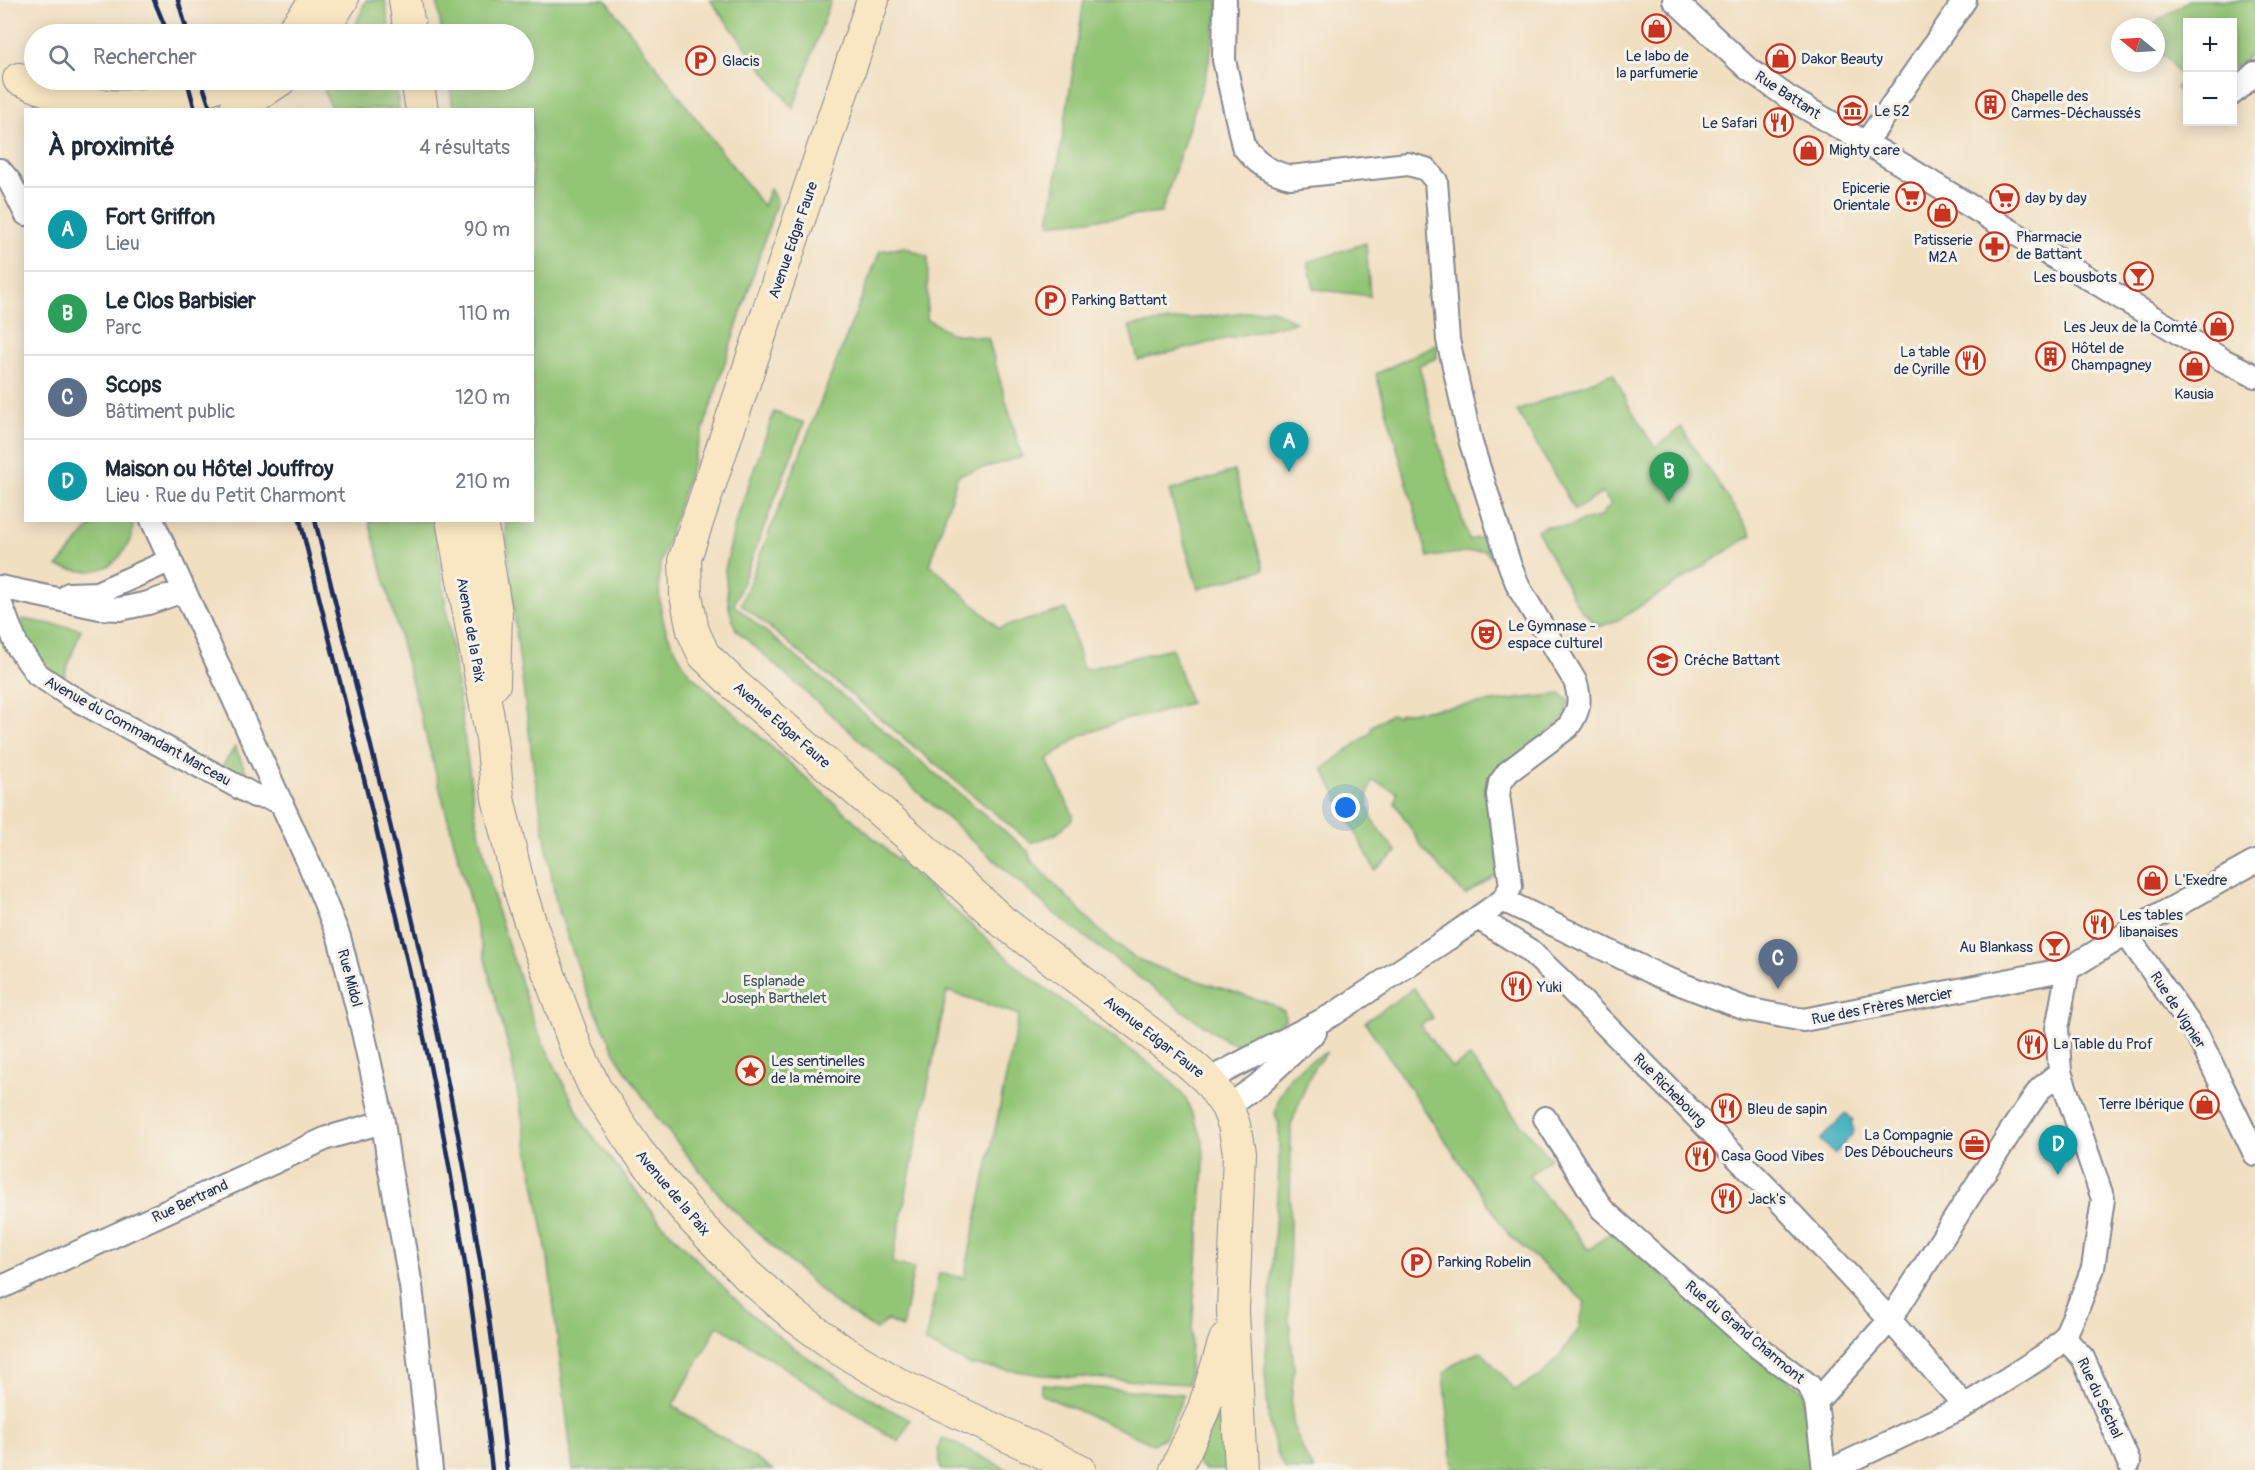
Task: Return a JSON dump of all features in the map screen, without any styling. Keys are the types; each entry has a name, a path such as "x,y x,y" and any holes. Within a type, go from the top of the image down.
{"main road":[{"path":"298,24 317,0"},
{"path":"326,24 342,0"},
{"name":"Avenue Edgar Faure","path":"873,0 685,558 686,595 693,631 704,654 734,684 917,843 1002,921 1188,1062 1208,1080 1227,1107 1236,1134 1240,1173 1233,1310"},
{"path":"9,71 24,78"},
{"path":"9,71 24,83"},
{"path":"33,90 55,108"},
{"path":"52,90 75,100 99,105 132,106 181,98 235,99 264,108"},
{"path":"235,99 256,90"},
{"path":"419,90 422,108"},
{"name":"Avenue de la Paix","path":"452,522 492,739 498,798 532,928 576,1047 596,1088 636,1149 701,1228 748,1276 841,1350 900,1385 1080,1470"},
{"name":"Avenue de la Paix","path":"481,522 497,622 492,739"},
{"path":"1233,1310 1245,1465"},
{"path":"1176,1470 1213,1384 1233,1310"}],"street":[{"path":"1208,1080 1334,1014 1503,900 1511,885 1498,795 1500,783 1508,772 1568,727 1576,717 1580,696 1575,681 1519,588 1471,443 1448,340 1436,181 1426,169 1408,164 1290,177 1271,172 1252,157 1243,146 1224,60 1225,0"},
{"path":"1865,144 1965,0"},
{"name":"Rue Battant","path":"1685,4 1747,68 1789,98 2223,360 2255,376"},
{"path":"2237,89 2255,73"},
{"path":"0,170 10,182 24,210"},
{"name":"Rue Midol","path":"153,522 282,803 339,937 383,1122 411,1286 431,1470"},
{"path":"40,595 98,592 169,561"},
{"path":"0,587 100,608 120,609 148,603 183,591"},
{"name":"Avenue du Commandant Marceau","path":"0,602 17,646 37,674 70,696 255,796 267,797 282,803"},
{"path":"1831,1470 1965,1406 2049,1352 2064,1338 2093,1268 2103,1199 2060,1072 2056,1029 2068,969 2255,862"},
{"name":"Rue des Frères Mercier","path":"1503,900 1660,976 1746,1009 1803,1020 2068,969"},
{"name":"Rue Richebourg","path":"1478,918 1529,950 1569,988 1775,1196 1890,1320 1965,1406"},
{"name":"Rue de Vignier","path":"2126,934 2198,1036 2255,1154"},
{"path":"1227,1107 1258,1085 1334,1014"},
{"path":"1824,1470 1816,1402 1890,1320 2011,1131 2040,1089 2060,1072"},
{"name":"Rue du Grand Charmont","path":"1545,1118 1602,1209 1759,1348 1809,1385 1816,1402"},
{"name":"Rue Bertrand","path":"0,1288 327,1138 383,1122"},
{"name":"Rue du Séchal","path":"2064,1338 2083,1358 2129,1463"}],"green space":[{"path":"366,0 385,0 389,24 356,24"},
{"name":"Esplanade Joseph Barthelet","path":"437,0 606,0 763,206 770,189 777,201 660,564 659,596 668,635 691,675 1027,975 1166,1076 1186,1099 1203,1141 1204,1165 1188,1384 1044,1375 970,1365 925,1342 939,1273 964,1278 1019,1015 947,991 892,1263 914,1268 902,1328 887,1320 876,1330 833,1302 727,1204 658,1119 618,1059 586,990 556,903 534,771 516,632 505,522 534,522 534,108 453,108 450,90 534,90 534,24 441,24"},
{"path":"710,0 831,0 793,109"},
{"path":"1084,0 1218,0 1218,13 1207,71 1161,213 1049,224"},
{"path":"2189,0 2255,0 2255,51 2237,66 2237,18 2183,18 2183,78 2165,55 2165,18 2162,18"},
{"path":"2183,80 2183,94 2176,88"},
{"path":"324,90 396,90 399,108 335,108 330,106"},
{"path":"1366,243 1370,296 1314,289 1308,262"},
{"path":"905,247 928,257 927,319 950,333 988,338 1022,457 958,475 930,564 999,628 1066,609 1083,670 1172,648 1190,703 1154,714 1122,720 1079,737 1047,760 1073,815 1072,819 1056,834 1031,843 741,604 880,251"},
{"path":"1271,309 1296,322 1138,360 1129,326"},
{"path":"1437,344 1437,358 1419,365 1440,449 1469,540 1491,534 1499,563 1495,563 1485,550 1428,557 1376,374"},
{"path":"1613,373 1628,404 1655,448 1681,427 1752,535 1620,619 1599,627 1579,608 1537,530 1545,526 1569,527 1600,517 1611,504 1602,493 1575,510 1517,411"},
{"path":"774,412 804,423 734,605 1028,851 1031,860 1104,935 1135,958 1167,971 1271,1004 1284,1011 1285,1020 1253,1040 1239,1045 1227,1041 1190,1016 1055,914 736,630 729,607 725,570 735,524"},
{"path":"1234,471 1264,569 1198,589 1169,491"},
{"path":"94,522 133,522 130,540 126,548 113,563 105,568 83,571 57,567"},
{"path":"369,522 434,522 475,813 496,907 535,1026 585,1126 660,1222 746,1310 796,1350 876,1402 910,1420 899,1442 718,1325 673,1406 773,1470 573,1470 548,1258 511,1057"},
{"path":"22,619 81,629 62,682 31,646"},
{"path":"1561,694 1569,701 1565,717 1491,783 1487,805 1501,872 1465,895 1424,850 1395,803 1397,792 1372,780 1369,791 1369,811 1377,828 1397,852 1375,870 1323,769 1370,733 1372,726 1391,714 1396,716 1400,713"},
{"path":"235,747 251,783 221,768"},
{"path":"1414,988 1433,1018 1420,1025 1452,1068 1470,1057 1515,1117 1550,1158 1529,1176 1589,1250 1611,1232 1804,1392 1813,1470 1453,1470 1444,1373 1471,1355 1482,1352 1515,1390 1541,1376 1561,1354 1578,1330 1585,1302 1509,1235 1365,1022"},
{"path":"1327,1052 1315,1066 1291,1125 1289,1319 1294,1369 1291,1403 1294,1428 1314,1470 1286,1470 1279,1458 1269,1425 1265,1371 1279,1167 1279,1124 1275,1115 1279,1097 1290,1077"},
{"path":"1042,1384 1184,1394 1166,1436 1153,1444 1040,1394"},
{"path":"1223,1400 1227,1470 1204,1470 1196,1462"},
{"path":"943,1438 1009,1470 941,1470 938,1448"}],"water":[{"path":"1846,1113 1853,1120 1851,1123 1853,1134 1835,1154 1820,1140"}],"railway":[{"path":"154,0 164,24"},
{"path":"178,0 185,24"},
{"path":"190,90 194,108"},
{"path":"204,90 210,108"},
{"path":"300,522 383,858 429,1061 449,1163 465,1265 492,1470"},
{"path":"315,522 402,873 453,1110 475,1229 493,1349 507,1470"}],"place":[{"name":"Le labo de la parfumerie","path":"1657,29"},
{"name":"Dakor Beauty","path":"1780,59"},
{"name":"Glacis","path":"701,61"},
{"name":"Chapelle des Carmes-Déchaussés","path":"1990,105"},
{"name":"Le 52","path":"1853,111"},
{"name":"Le Safari","path":"1778,123"},
{"name":"Mighty care","path":"1808,150"},
{"name":"Epicerie Orientale","path":"1911,197"},
{"name":"day by day","path":"2004,198"},
{"name":"Patisserie M2A","path":"1943,213"},
{"name":"Pharmacie de Battant","path":"1995,246"},
{"name":"Les bousbots","path":"2138,277"},
{"name":"Parking Battant","path":"1050,300"},
{"name":"Les Jeux de la Comté","path":"2219,327"},
{"name":"Hôtel de Champagney","path":"2050,357"},
{"name":"La table de Cyrille","path":"1971,361"},
{"name":"Kausia","path":"2194,367"},
{"name":"Fort Griffon","path":"1289,472"},
{"name":"Le Clos Barbisier","path":"1669,502"},
{"name":"Le Gymnase - espace culturel","path":"1487,635"},
{"name":"Créche Battant","path":"1663,660"},
{"name":"L'Exedre","path":"2153,880"},
{"name":"Les tables libanaises","path":"2098,924"},
{"name":"Au Blankass","path":"2054,947"},
{"name":"Yuki","path":"1516,987"},
{"name":"Scops","path":"1778,989"},
{"name":"La Table du Prof","path":"2032,1044"},
{"name":"Les sentinelles de la mémoire","path":"750,1070"},
{"name":"Terre Ibérique","path":"2205,1104"},
{"name":"Bleu de sapin","path":"1726,1109"},
{"name":"La Compagnie Des Déboucheurs","path":"1974,1144"},
{"name":"Casa Good Vibes","path":"1700,1156"},
{"name":"Maison ou Hôtel Jouffroy","path":"2058,1175"},
{"name":"Jack's","path":"1727,1199"},
{"name":"Parking Robelin","path":"1416,1262"}]}
